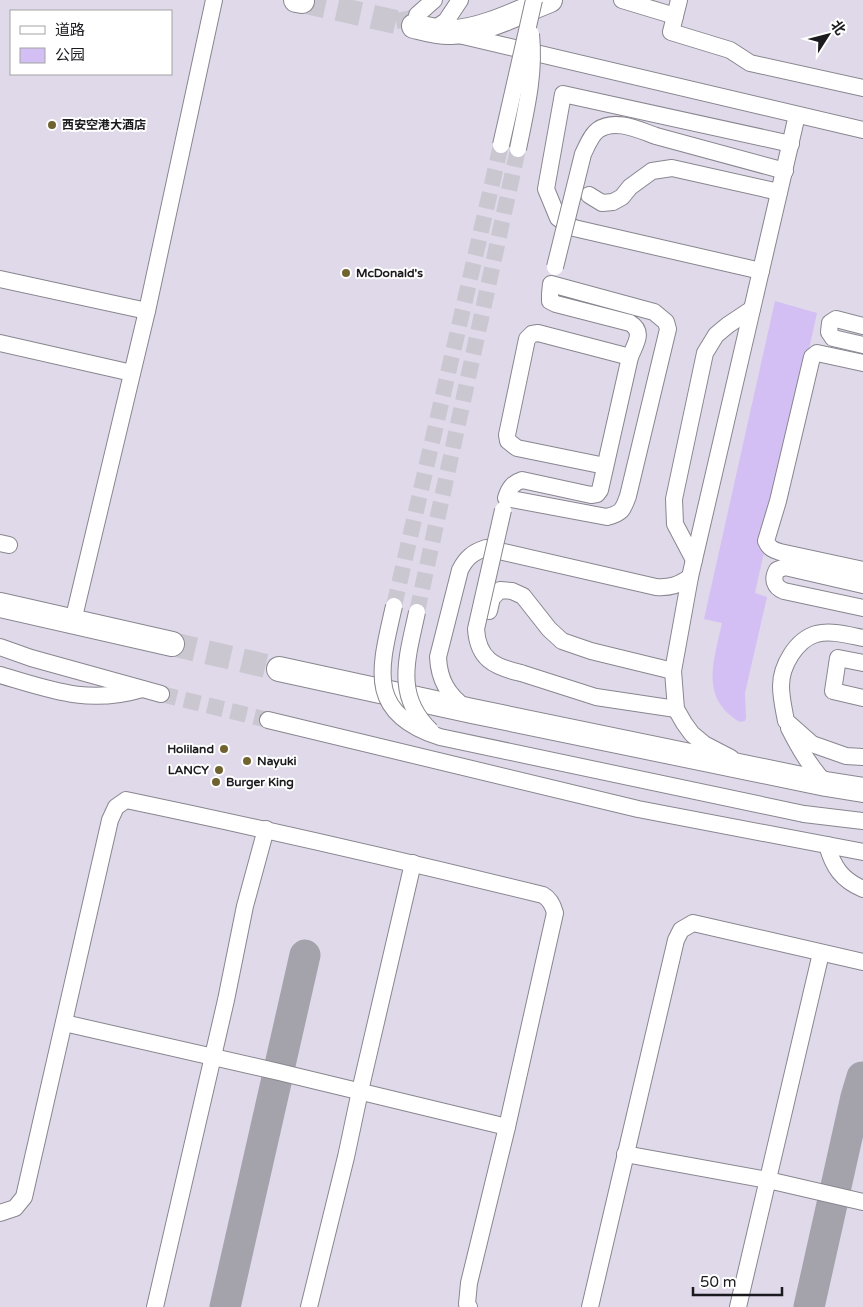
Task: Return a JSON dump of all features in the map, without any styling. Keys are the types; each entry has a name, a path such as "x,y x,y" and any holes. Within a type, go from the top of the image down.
{"highway":[{"path":"428,26 476,28 550,0"},
{"path":"0,604 172,644"},
{"path":"279,669 472,711 863,790"}],"street":[{"path":"73,621 148,311 214,0"},
{"path":"428,26 434,0"},
{"path":"428,26 446,21 460,0"},
{"path":"501,145 534,0"},
{"path":"622,0 675,16"},
{"path":"679,0 671,32 730,50 750,63 863,88"},
{"path":"518,148 532,77 533,60 530,20"},
{"path":"428,26 863,130"},
{"path":"761,271 574,228 558,218 546,189 563,94 791,144"},
{"path":"755,769 704,744 692,734 676,709 673,671 690,577 798,116"},
{"path":"555,267 583,154 598,130 611,125 627,126 656,136 785,170"},
{"path":"588,195 602,203 613,202 622,197 630,187 652,171 672,168 779,192"},
{"path":"0,279 148,311"},
{"path":"505,504 607,517 616,515 623,509 628,496 667,338 668,328 666,322 654,312 551,284 550,301 630,323 636,327 638,336 630,356 600,490 590,496 522,480 514,483 510,488 505,504 476,629 477,643 493,664 504,669 596,697 676,709"},
{"path":"694,560 675,524 674,499 705,353 716,335 752,309"},
{"path":"863,326 836,319 830,323 829,332 833,338 863,345"},
{"path":"605,466 517,448 508,441 507,435 527,339 532,334 538,333 630,356"},
{"path":"0,343 132,373"},
{"path":"863,364 817,353 812,357 778,501 766,541 774,550 863,570"},
{"path":"472,711 459,703 444,686 439,671 438,657 460,570 465,560 475,551 486,548 656,587 669,588 690,577"},
{"path":"863,585 784,567 777,570 774,582 776,586 784,591 863,608"},
{"path":"489,611 492,598 500,590 512,591 523,596 549,630 562,641 592,651 673,671"},
{"path":"394,606 381,665 382,679 385,692 392,706 400,716 412,725 440,737 804,814 863,821"},
{"path":"417,612 406,665 405,678 407,689 417,714 424,724 440,737"},
{"path":"826,784 814,771 799,749 786,721 781,686 783,674 788,659 798,645 816,634 841,633 863,638"},
{"path":"0,647 31,658 161,694"},
{"path":"863,664 838,658 833,691 863,698"},
{"path":"0,675 77,696 104,697 122,695 142,689"},
{"path":"268,720 638,809 863,852"},
{"path":"786,721 812,744 846,756 863,757"},
{"path":"0,1213 15,1208 24,1197 110,820 116,807 126,800 266,829 413,863 543,895 552,904 555,912 507,1127 469,1283 466,1304 469,1307"},
{"path":"155,1307 226,1000 245,906 266,829"},
{"path":"827,845 832,861 838,871 863,889"},
{"path":"309,1307 346,1158 413,863"},
{"path":"590,1307 676,940 681,930 693,923 863,962"},
{"path":"738,1307 821,953"},
{"path":"64,1023 507,1127"},
{"path":"625,1154 768,1180 863,1202"}],"shaded area":[{"path":"0,0 863,0 863,1307 0,1307"}],"green space":[{"path":"775,301 817,313 755,593 767,597 745,693 746,718 745,721 740,722 727,712 719,702 714,690 713,665 722,623 704,619"}],"taxiway":[{"path":"225,1307 305,955"},
{"path":"809,1307 862,1077"}],"tunnel":[{"path":"302,1 414,26"},
{"path":"396,21 413,18 417,15"},
{"path":"394,606 501,145"},
{"path":"417,612 518,149"},
{"path":"172,644 279,669"},
{"path":"161,694 268,720"}],"place":[{"name":"西安空港大酒店","path":"52,125"},
{"name":"McDonald's","path":"346,273"},
{"name":"Holiland","path":"224,749"},
{"name":"Nayuki","path":"247,761"},
{"name":"LANCY","path":"219,770"},
{"name":"Burger King","path":"216,782"}]}
